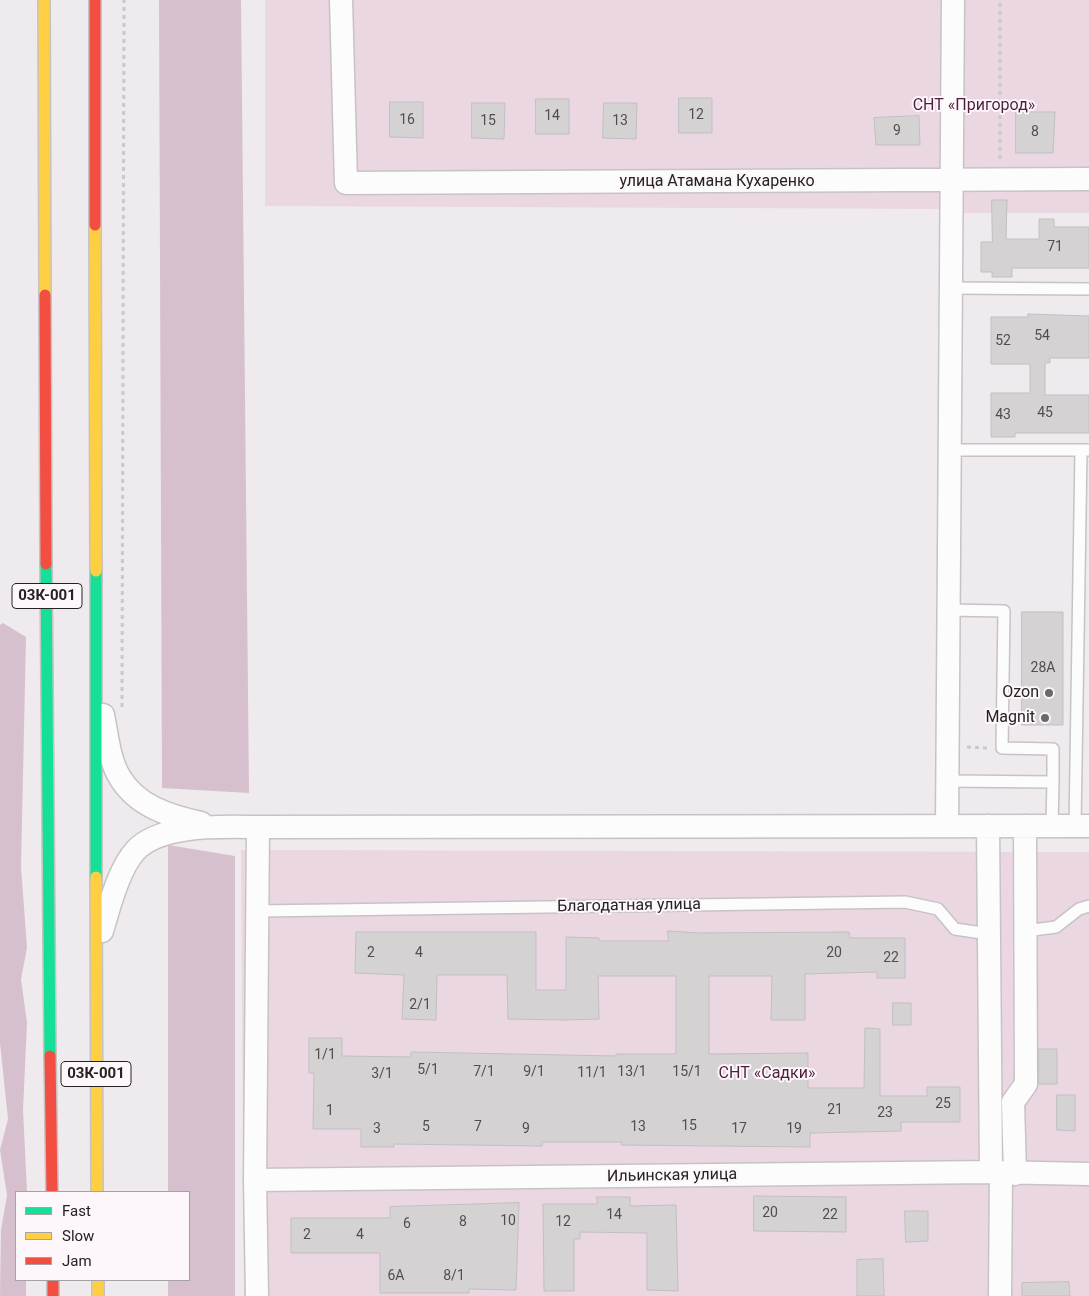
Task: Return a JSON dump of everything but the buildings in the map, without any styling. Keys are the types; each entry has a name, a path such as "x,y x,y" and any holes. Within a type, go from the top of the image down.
{"main road":[{"name":"03К-001","path":"44,0 48,838 52,1191"},
{"name":"03К-001","path":"94,0 97,1191"},
{"path":"53,1281 53,1296"},
{"path":"98,1281 98,1296"}],"street":[{"name":"улица Атамана Кухаренко","path":"342,0 346,183 1089,180"},
{"path":"947,825 950,181 953,0"},
{"path":"95,677 118,774 132,794 172,816 221,827"},
{"path":"988,826 989,934 1002,1173 1000,1296"},
{"path":"1002,1173 1013,1102 1026,1084 1024,826"},
{"path":"95,955 111,900 136,850 151,839 170,832 221,827 1082,826"},
{"path":"257,1296 255,1180 258,827"},
{"name":"Ильинская улица","path":"255,1180 1002,1173 1089,1174"}],"lane":[{"path":"950,288 1089,289"},
{"path":"949,450 1085,450 1082,826"},
{"path":"948,610 1004,611 1002,748 1053,749 1052,826"},
{"path":"947,781 1053,782"},
{"name":"Благодатная улица","path":"258,911 906,902 938,910 954,929 989,934"},
{"path":"1025,931 1056,927 1079,910 1089,906"}],"path":[{"path":"122,709 124,0"},
{"path":"1000,0 1000,180"}],"green space":[{"name":"СНТ «Пригород»","path":"265,0 1089,0 1089,213 963,213 950,209 265,206"},
{"name":"СНТ «Садки»","path":"241,850 1089,852 1089,1296 244,1296"}],"shaded area":[{"path":"159,0 241,0 249,793 162,788"},
{"path":"3,623 26,637 21,867 27,948 21,979 27,1023 23,1110 27,1191 15,1191 15,1281 26,1281 26,1296 0,1296 1,1230 7,1195 0,1150 8,1119 0,1043 0,625"},
{"path":"168,845 235,856 235,1296 168,1296 168,1281 190,1281 190,1191 168,1191"}],"traffic: fast":[{"path":"46,564 50,1056"},
{"path":"96,571 96,877"}],"traffic: slow":[{"path":"44,0 45,295"},
{"path":"95,225 96,571"},
{"path":"96,877 97,1191"},
{"path":"98,1281 98,1296"}],"traffic: jam":[{"path":"95,0 95,225"},
{"path":"45,295 46,564"},
{"path":"50,1056 52,1191"},
{"path":"53,1281 53,1296"}],"place":[{"name":"Ozon","path":"1049,693"},
{"name":"Magnit","path":"1045,718"}]}
